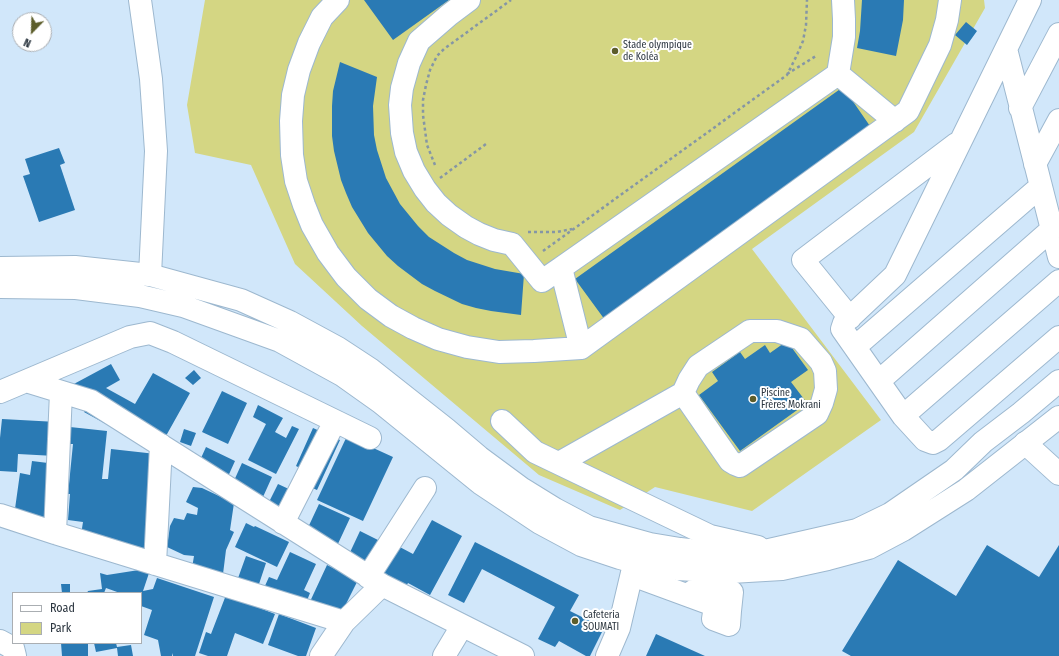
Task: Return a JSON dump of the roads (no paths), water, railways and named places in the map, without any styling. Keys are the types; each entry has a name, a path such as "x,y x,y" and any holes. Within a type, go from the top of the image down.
{"street":[{"path":"140,0 151,79 156,151 150,275"},
{"path":"338,0 322,17 309,43 299,70 291,121 292,155 296,181 312,225 328,253 346,277 368,299 396,319 438,339 467,347 499,352 581,348 908,111 940,45 947,20 950,0"},
{"path":"469,0 419,41 409,63 402,88 400,105 402,133 406,152 414,171 433,183 436,203 449,215 466,227 494,240 512,244 542,281 838,74 844,37 843,0"},
{"path":"1030,0 895,275 844,324 842,329 903,416 925,440 933,443 939,440 1059,337"},
{"path":"1020,108 1059,34"},
{"path":"1006,49 1041,186 1055,226 1059,258"},
{"path":"838,74 895,121"},
{"path":"1035,164 1059,120"},
{"path":"850,318 803,260 960,141"},
{"path":"855,348 1041,186"},
{"path":"879,381 1055,226"},
{"path":"0,268 75,267 150,275 241,300 290,322 338,348 370,369 479,457 528,492 555,509 589,527 639,541 680,550 707,552 769,550 857,530 890,514 954,470 983,442 1021,413 1059,380"},
{"path":"561,268 581,348"},
{"path":"903,416 1059,281"},
{"path":"0,287 76,288 140,296 183,306 280,341 342,375 380,402 480,483 540,523 582,545 634,568 674,591 732,592 723,608"},
{"path":"559,463 684,393 689,380 698,366 750,331 777,331 801,339 821,362 825,371 826,389 817,414 740,466 730,461 684,393"},
{"path":"0,392 130,337 150,333 173,342 370,438"},
{"path":"26,381 91,401 375,581 523,656"},
{"path":"55,533 61,392"},
{"path":"634,568 731,572 758,571 789,567 828,559 869,548 903,530 966,490 1059,417"},
{"path":"283,522 335,421"},
{"path":"502,421 534,452 710,536 769,550"},
{"path":"1025,443 1059,474"},
{"path":"155,564 161,445"},
{"path":"321,656 344,622 375,581 425,488"},
{"path":"0,515 344,622"},
{"path":"607,656 619,628 639,541"},
{"path":"444,656 462,626"},
{"path":"0,641 13,648 15,656"}],"place":[{"name":"Stade olympique de Koléa","path":"615,51"},
{"name":"Piscine Frères Mokrani","path":"753,399"},
{"name":"Cafeteria SOUMATI","path":"575,621"}]}
